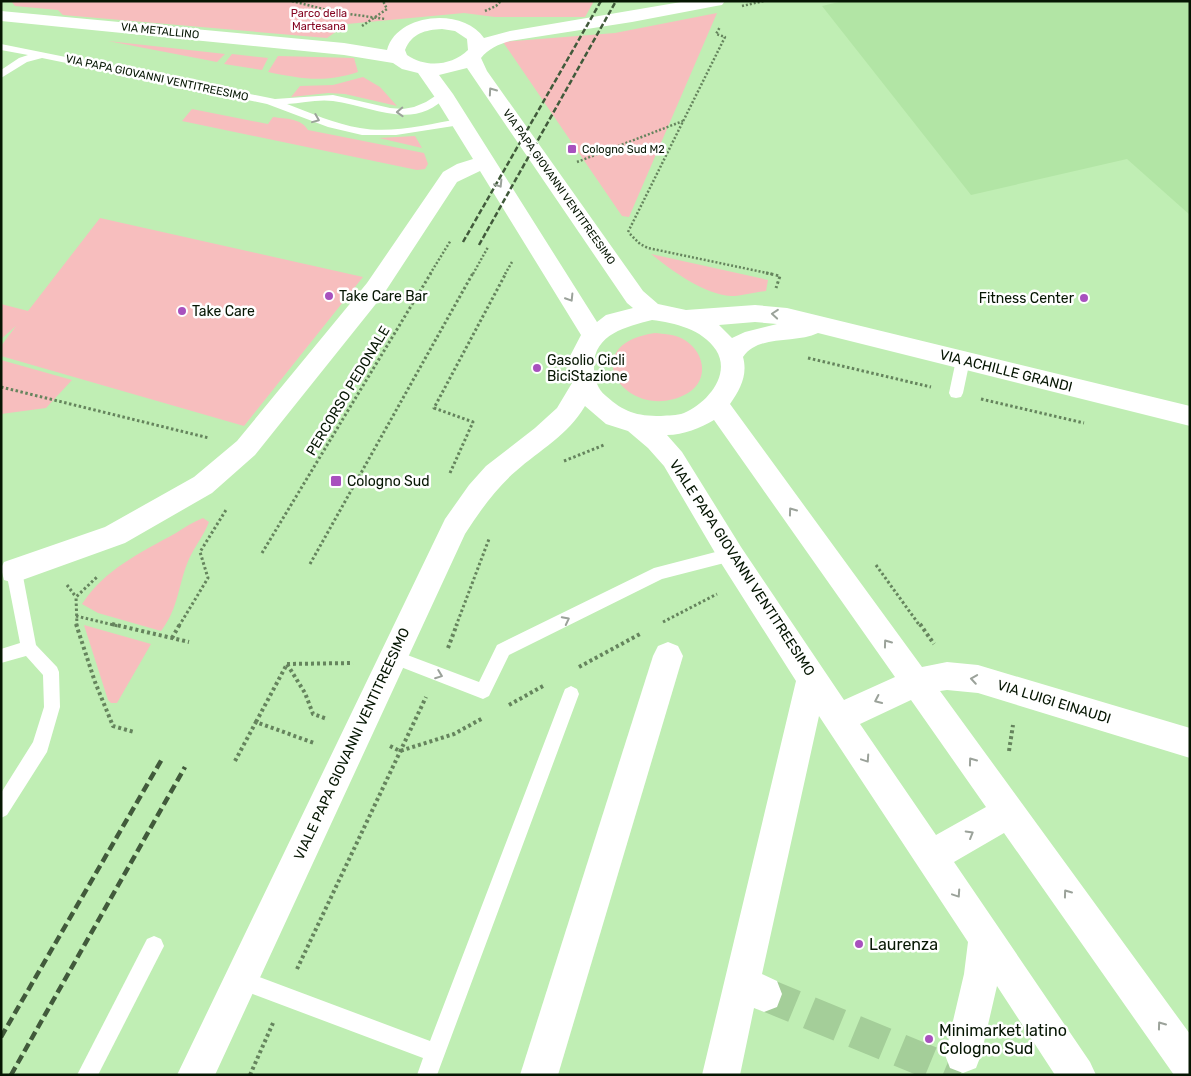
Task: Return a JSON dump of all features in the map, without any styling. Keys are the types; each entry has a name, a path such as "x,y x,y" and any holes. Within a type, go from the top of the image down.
{"street":[{"path":"6,1 26,17"},
{"path":"474,53 478,42 474,36 459,27 448,24 430,25 407,33 397,44 396,51 399,58 409,66 425,70 450,68 461,64 474,53 502,38 580,24 632,18 716,1"},
{"name":"VIA METALLINO","path":"1,16 371,52 399,58"},
{"path":"459,27 580,24"},
{"name":"VIA METALLINO","path":"294,44 361,40 407,33"},
{"name":"VIA PAPA GIOVANNI VENTITREESIMO","path":"474,53 478,71 635,297 652,312"},
{"path":"425,70 443,94 593,335"},
{"path":"6,576 115,535 203,485 246,448 374,289 450,177 464,169 486,162"},
{"name":"VIALE PAPA GIOVANNI VENTITREESIMO","path":"196,1075 455,527 476,496 495,474 549,452 571,425 597,418 626,421 664,426 677,425 702,416 717,405 728,390 732,377 730,358 727,349 713,333 687,318 673,314 652,312 615,320 593,335 580,358 579,368 584,385 596,403 626,421 657,441 672,459 731,555 812,679 1077,1075"},
{"name":"VIA ACHILLE GRANDI","path":"687,318 763,313 787,316 1190,416"},
{"name":"VIA ACHILLE GRANDI","path":"730,358 736,347 748,340 778,332 822,326"},
{"name":"VIALE PAPA GIOVANNI VENTITREESIMO","path":"549,452 564,420 578,400 584,385"},
{"path":"717,405 1190,1065"},
{"path":"539,1075 668,656"},
{"name":"VIA LUIGI EINAUDI","path":"916,682 947,676 978,679 1190,743"},
{"path":"721,1075 753,989 812,679"},
{"path":"839,718 916,682"},
{"path":"931,856 1009,812"},
{"path":"963,1055 982,974 986,938"}],"lane":[{"name":"VIA PAPA GIOVANNI VENTITREESIMO","path":"1,47 270,101 332,125 362,132 396,132 460,122"},
{"name":"VIA PAPA GIOVANNI VENTITREESIMO","path":"1,75 23,60 45,55"},
{"name":"VIA PAPA GIOVANNI VENTITREESIMO","path":"270,101 335,98 396,113 428,106 443,94"},
{"path":"956,393 963,360"},
{"path":"391,662 438,674 483,691 503,650 659,573 731,555"},
{"path":"1,809 41,746 52,707 51,672 29,648 6,576"},
{"path":"1,656 29,648"},
{"path":"427,1075 571,694"},
{"path":"87,1075 154,946"},
{"path":"241,980 436,1053"}],"path":[{"path":"361,40 362,25 387,8 383,1"},
{"path":"737,7 764,1"},
{"path":"628,232 725,37 716,34 720,26"},
{"path":"582,170 576,162 683,120"},
{"path":"622,224 640,244 648,248 780,276 775,290"},
{"name":"PERCORSO PEDONALE","path":"262,553 451,240"},
{"path":"639,249 640,244"},
{"path":"310,564 488,247"},
{"path":"448,477 473,422 434,408 512,261"},
{"path":"1,386 213,439"},
{"path":"549,452 602,446"},
{"path":"457,459 467,456"},
{"path":"172,638 208,578 200,552 228,507"},
{"path":"250,1075 284,997 438,674 490,537"},
{"path":"101,572 76,597 76,624 113,726 134,732"},
{"path":"76,616 189,642"},
{"path":"286,664 391,662"},
{"path":"256,722 286,664"},
{"path":"286,664 305,693 313,714 360,729 400,751"}],"shaded area":[{"path":"843,1 1190,1 1190,215 1127,159 971,195 822,6"}],"green space":[{"name":"Parco della Martesana","path":"11,1 594,1 585,17 495,17 464,13 347,24 327,38 63,15 58,10 15,6"},
{"path":"717,13 629,217 622,216 503,42 615,33"},
{"path":"108,41 225,54 217,62"},
{"path":"232,54 268,58 262,70 224,64"},
{"path":"278,56 354,58 358,72 334,78 313,79 268,72"},
{"path":"363,77 380,87 397,106 345,94 328,93 291,97 300,86 333,85"},
{"path":"192,109 268,124 273,117 293,120 301,123 308,130 424,153 428,164 425,169 417,170 182,121"},
{"path":"415,136 422,148 379,138"},
{"name":"Take Care","path":"100,218 363,277 244,426 1,356 1,346 16,326 1,339 1,304 28,311"},
{"path":"651,254 768,280 766,291 731,296 721,295 678,274"},
{"path":"655,333 675,336 689,343 695,349 702,364 700,380 695,387 688,393 666,401 646,400 629,392 618,380 613,366 616,352 630,340"},
{"path":"1,360 72,380 46,408 1,414"},
{"path":"203,518 209,522 189,559 175,605 161,631 98,613 82,604 112,571"},
{"path":"84,625 151,644 117,703 111,703 108,700"}],"tunnel":[{"path":"764,994 960,1075"}],"railway":[{"path":"463,242 601,1"},
{"path":"479,245 616,1"},
{"path":"1,1037 162,759"},
{"path":"11,1075 185,767"}],"place":[{"name":"Cologno Sud M2","path":"572,149"},
{"name":"Take Care Bar","path":"329,296"},
{"name":"Fitness Center","path":"1084,298"},
{"name":"Take Care","path":"182,311"},
{"name":"Gasolio Cicli BiciStazione","path":"537,368"},
{"name":"Cologno Sud","path":"336,481"},
{"name":"Laurenza","path":"859,944"},
{"name":"Minimarket latino Cologno Sud","path":"929,1039"}]}
